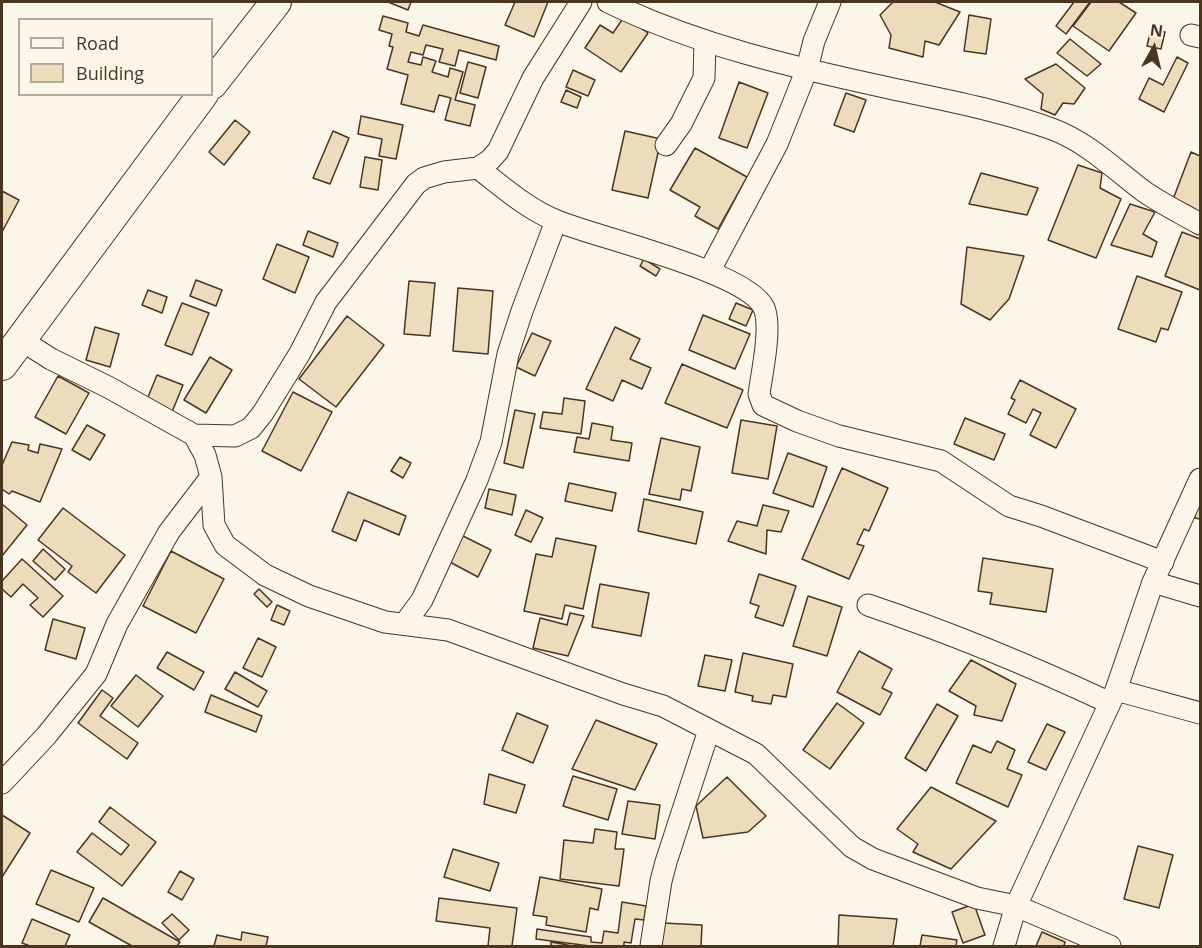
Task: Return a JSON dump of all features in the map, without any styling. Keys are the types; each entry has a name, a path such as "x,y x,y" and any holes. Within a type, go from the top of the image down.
{"main road":[{"path":"213,83 276,2"},
{"path":"2,365 202,96"}],"street":[{"path":"21,340 51,359 194,435 235,436 251,428 263,413 300,353 326,302 407,194 424,178 444,172 478,168 498,151 533,78 581,2"},
{"path":"608,2 662,27 705,42 807,69 957,103 1054,130 1082,143 1143,191 1200,224"},
{"path":"710,270 777,144 807,69 814,41 830,2"},
{"path":"666,145 681,124 704,78 705,42"},
{"path":"478,168 532,208 556,221 710,270 754,295 763,307 767,323 759,394 763,405 797,421 839,436 941,461 1009,506 1163,562"},
{"path":"405,623 422,600 477,480 491,442 508,354 556,221"},
{"path":"194,435 205,455 211,477 214,525 225,545 265,575 309,596 385,622 448,630 623,694 663,706 756,754 852,847 873,859 977,898 1016,906 1110,946"},
{"path":"2,783 46,736 96,674 117,624 169,532 211,477"},
{"path":"1004,946 1016,906 1113,697 1153,582 1200,479"},
{"path":"1153,582 1200,596"},
{"path":"868,605 1113,697 1200,713"},
{"path":"651,946 666,862 709,730"}],"building":[{"path":"388,2 411,2 408,10"},
{"path":"515,2 548,2 534,37 505,25"},
{"path":"893,2 935,2 960,12 939,45 925,41 923,57 889,48 891,35 880,15"},
{"path":"1074,2 1090,2 1066,34 1056,26"},
{"path":"1091,2 1119,2 1136,13 1109,51 1073,26"},
{"path":"969,15 991,19 986,54 964,51"},
{"path":"383,16 408,23 406,32 419,36 423,25 499,46 496,60 459,50 455,66 439,62 443,49 426,45 423,55 411,52 408,62 421,65 423,57 436,61 432,72 448,77 450,68 463,72 455,100 475,105 470,126 445,120 451,98 439,95 434,112 401,104 408,75 387,69 393,47 389,46 392,34 379,30"},
{"path":"624,17 648,33 621,72 585,48 600,25 613,33"},
{"path":"1151,29 1165,32 1161,49 1147,46"},
{"path":"1070,39 1101,64 1087,76 1057,53"},
{"path":"1177,57 1188,63 1164,112 1139,99 1149,78 1163,85"},
{"path":"468,62 486,67 478,98 460,93"},
{"path":"1056,64 1085,88 1074,104 1063,103 1055,115 1041,109 1043,94 1025,79"},
{"path":"573,70 595,80 588,96 566,87"},
{"path":"739,82 768,93 747,148 719,138"},
{"path":"566,90 581,97 577,108 561,102"},
{"path":"846,93 866,100 854,132 834,125"},
{"path":"361,116 403,125 396,159 379,156 382,139 358,134"},
{"path":"235,120 250,132 224,165 209,152"},
{"path":"333,131 349,138 330,184 313,178"},
{"path":"625,131 661,139 648,198 612,190"},
{"path":"695,148 747,177 718,229 695,216 700,207 670,190"},
{"path":"1191,152 1200,156 1200,213 1172,202"},
{"path":"365,157 382,160 378,190 360,187"},
{"path":"1078,165 1102,173 1100,188 1121,199 1096,258 1048,240"},
{"path":"981,173 1038,188 1027,215 969,204"},
{"path":"2,191 19,200 2,232"},
{"path":"1130,204 1155,212 1143,234 1157,242 1152,257 1111,245"},
{"path":"308,231 338,243 333,257 303,245"},
{"path":"1182,232 1200,239 1200,290 1165,276"},
{"path":"277,244 309,257 295,293 263,279"},
{"path":"967,247 1024,256 1009,299 990,320 961,304"},
{"path":"644,259 660,269 656,276 640,266"},
{"path":"1137,276 1182,292 1168,330 1161,328 1156,342 1118,329"},
{"path":"196,280 222,290 216,306 190,296"},
{"path":"409,281 435,283 430,336 404,334"},
{"path":"458,288 493,291 488,354 453,351"},
{"path":"148,290 167,297 162,313 142,305"},
{"path":"182,303 209,313 192,355 165,345"},
{"path":"736,303 753,310 746,326 729,319"},
{"path":"703,315 750,334 735,369 689,350"},
{"path":"347,316 384,345 336,407 299,379"},
{"path":"95,327 119,334 110,367 86,360"},
{"path":"615,327 640,339 630,359 651,368 642,389 622,380 613,401 586,389"},
{"path":"532,333 551,341 535,376 516,367"},
{"path":"210,357 232,370 206,413 184,400"},
{"path":"682,364 743,390 727,428 665,403"},
{"path":"157,375 183,385 172,412 146,402"},
{"path":"58,376 89,393 66,434 35,417"},
{"path":"1020,380 1076,409 1056,448 1030,435 1041,413 1033,409 1026,423 1008,414 1015,400 1011,398"},
{"path":"293,392 332,412 301,471 262,451"},
{"path":"564,398 585,401 581,434 540,428 543,412 562,414"},
{"path":"515,410 535,414 523,468 504,463"},
{"path":"965,418 1005,434 994,460 954,444"},
{"path":"741,420 777,426 768,479 732,473"},
{"path":"592,423 613,427 611,440 632,443 629,461 574,452 577,437 589,439"},
{"path":"87,425 105,435 90,460 72,450"},
{"path":"661,438 700,447 691,491 682,489 680,500 649,494"},
{"path":"12,442 29,445 28,450 38,453 40,444 62,449 40,502 12,491 9,494 2,489 2,465"},
{"path":"788,453 827,467 813,507 773,493"},
{"path":"400,457 411,463 403,478 391,471"},
{"path":"842,468 888,488 869,531 864,529 857,544 864,546 849,579 802,559"},
{"path":"569,483 616,493 612,511 565,501"},
{"path":"489,489 516,495 512,515 485,508"},
{"path":"348,492 406,516 399,535 364,520 356,541 332,531"},
{"path":"644,499 703,512 696,544 638,531"},
{"path":"1197,502 1200,502 1200,519 1195,518"},
{"path":"2,504 27,525 2,556"},
{"path":"763,505 789,511 781,532 767,530 766,554 728,541 737,521 757,526"},
{"path":"63,508 125,555 96,593 68,572 72,566 38,540"},
{"path":"526,510 543,518 531,542 515,535"},
{"path":"459,534 491,550 478,577 446,560"},
{"path":"556,538 596,546 583,609 565,605 562,619 524,611 536,554 552,557"},
{"path":"43,549 65,569 55,580 33,561"},
{"path":"171,551 224,579 196,633 143,606"},
{"path":"983,558 1053,569 1046,612 990,604 992,593 978,591"},
{"path":"22,559 63,596 43,617 30,605 38,598 23,584 11,597 2,589 2,581"},
{"path":"759,574 796,586 783,626 755,617 759,606 750,603"},
{"path":"600,584 649,593 641,636 592,627"},
{"path":"259,589 272,602 267,607 254,594"},
{"path":"808,596 842,607 827,656 793,646"},
{"path":"277,605 290,611 284,625 271,620"},
{"path":"570,613 584,616 568,656 533,648 540,618 567,625"},
{"path":"53,619 85,628 76,659 45,650"},
{"path":"258,638 276,647 262,677 243,668"},
{"path":"859,651 892,669 882,688 892,693 880,715 837,692"},
{"path":"167,652 204,672 194,690 157,668"},
{"path":"743,653 793,664 786,697 773,695 771,704 752,701 753,696 735,692"},
{"path":"705,655 732,660 725,691 698,686"},
{"path":"971,660 1016,684 1002,721 974,715 976,706 949,691"},
{"path":"235,672 267,691 258,707 225,689"},
{"path":"136,675 163,696 138,727 111,706"},
{"path":"102,690 113,698 100,716 138,743 127,759 78,723"},
{"path":"211,695 262,716 256,732 205,712"},
{"path":"837,703 864,723 830,769 803,750"},
{"path":"937,704 958,716 926,771 905,758"},
{"path":"517,713 548,726 533,763 502,750"},
{"path":"596,720 657,744 635,790 572,769"},
{"path":"1047,724 1065,732 1046,770 1028,762"},
{"path":"997,741 1015,750 1007,769 1022,775 1008,807 956,783 973,745 991,753"},
{"path":"489,774 525,785 516,813 484,804"},
{"path":"573,776 617,789 608,820 563,806"},
{"path":"727,777 766,816 748,832 703,838 696,806"},
{"path":"931,787 996,821 951,869 913,852 918,844 897,829"},
{"path":"628,801 660,805 655,839 622,834"},
{"path":"110,807 156,842 122,886 77,852 92,833 121,855 129,845 99,822"},
{"path":"2,815 30,833 2,877"},
{"path":"595,829 617,832 615,849 624,849 619,886 560,879 564,840 593,843"},
{"path":"1138,846 1173,855 1159,908 1124,899"},
{"path":"453,849 499,863 490,891 444,877"},
{"path":"51,870 94,888 79,922 36,904"},
{"path":"180,871 194,879 182,900 168,892"},
{"path":"540,877 602,889 598,910 590,908 586,932 546,925 547,917 533,915"},
{"path":"103,898 180,942 177,946 132,946 89,922"},
{"path":"439,898 517,908 512,946 488,946 490,928 436,921"},
{"path":"622,902 646,906 644,920 635,919 631,943 624,942 624,946 590,946 536,939 537,929 591,937 591,942 602,943 604,931 618,933"},
{"path":"974,904 985,935 963,943 952,912"},
{"path":"172,914 189,930 179,940 162,923"},
{"path":"839,915 897,919 893,946 838,946"},
{"path":"32,919 70,935 65,946 30,946 22,943"},
{"path":"663,923 702,925 701,946 662,946"},
{"path":"242,932 268,937 266,946 214,946 217,935 241,940"},
{"path":"1042,932 1065,942 1064,946 1036,946"},
{"path":"922,935 957,940 956,946 920,946"},
{"path":"551,942 573,946 551,946"}]}
